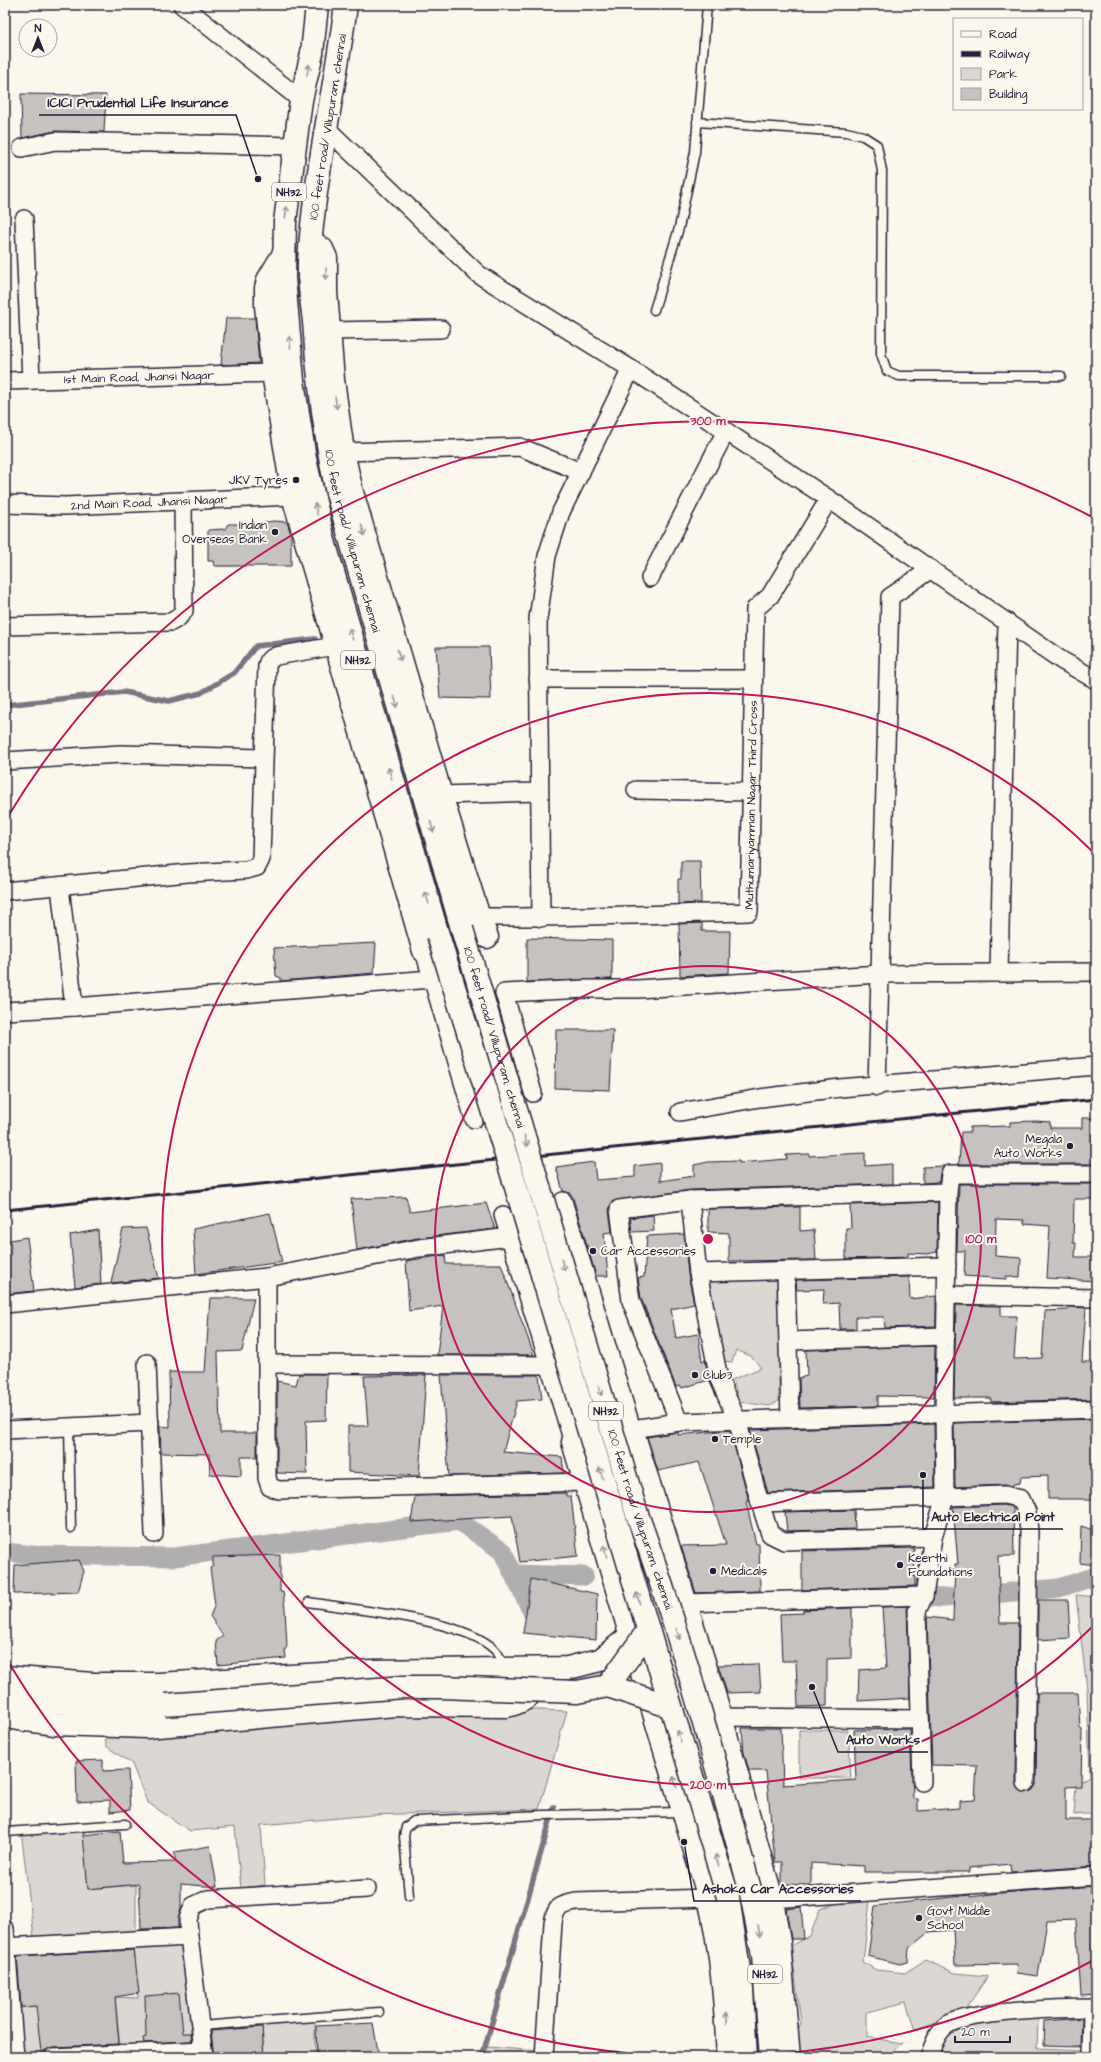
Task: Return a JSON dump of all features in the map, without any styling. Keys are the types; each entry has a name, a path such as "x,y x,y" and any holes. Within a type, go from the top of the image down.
{"main road":[{"name":"100 feet road/ Villupuram, chennai","path":"318,5 312,53 302,100 295,146 285,222 283,255 293,381 305,459 313,495 431,943 515,1184 639,1634 669,1706 714,1896 742,1990 746,2057"},
{"name":"100 feet road/ Villupuram, chennai","path":"346,5 338,65 325,127 309,264 318,378 329,454 337,492 470,923 637,1514 666,1595 702,1712 764,1891 763,1956 771,2057"},
{"path":"311,241 322,249 326,258 333,380 343,452 352,492 441,795 470,923 487,937"},
{"path":"283,255 268,280 266,288 273,373 292,496 335,646 431,943"},
{"path":"728,2057 724,1985 714,1896 684,1812 639,1634 585,1482 573,1442 632,1429 721,1717 764,1891 779,1942 789,2057"},
{"path":"5,1677 93,1684 159,1684 400,1670 536,1670 568,1668 600,1660 639,1634"},
{"path":"608,1686 639,1634"},
{"path":"5,1717 55,1724 139,1727 395,1705 507,1706 524,1701 535,1687 536,1670"},
{"path":"5,1697 57,1704 99,1706 165,1705 404,1687 577,1692 608,1686 669,1706"}],"street":[{"path":"182,5 302,100"},
{"path":"325,127 478,274 631,368 931,569 1061,660 1096,680"},
{"path":"22,148 55,141 295,146"},
{"path":"24,219 31,380"},
{"path":"329,331 440,329"},
{"path":"541,918 538,619 548,556 562,512 631,368"},
{"name":"1st Main Road, Jhansi Nagar","path":"5,381 273,373"},
{"path":"650,578 726,431"},
{"path":"343,452 520,447 581,472"},
{"name":"2nd Main Road, Jhansi Nagar","path":"5,504 65,506 292,496"},
{"name":"Muthumariyamman Nagar Third Cross","path":"470,923 577,915 749,912 755,609 770,596 829,500"},
{"path":"5,626 171,622 178,618 184,611 183,501"},
{"path":"877,1087 890,597 931,569"},
{"path":"999,973 1008,622"},
{"path":"5,891 60,887 188,873 246,870 257,867 261,860 267,665 269,660 276,656 335,646"},
{"path":"538,679 753,679"},
{"path":"5,761 121,754 263,758"},
{"path":"636,790 751,792"},
{"path":"441,795 540,792"},
{"path":"60,887 74,1007"},
{"path":"431,943 432,979 474,1119"},
{"path":"533,1093 504,992 637,989 880,974 1096,972"},
{"path":"5,1011 432,979"},
{"path":"680,1112 760,1098 840,1088 877,1087 1096,1066"},
{"path":"922,1782 917,1610 924,1596 933,1537 945,1497 944,1414 948,1192 950,1174 1096,1174"},
{"path":"679,1422 631,1301 619,1209 690,1200 948,1192"},
{"path":"690,1200 698,1273 719,1379 737,1420 770,1534 784,1541 933,1537"},
{"path":"563,1201 632,1429 679,1422 1096,1409"},
{"path":"503,1215 573,1442"},
{"path":"5,1304 267,1277 418,1248 510,1237"},
{"path":"698,1273 947,1266"},
{"path":"786,1270 790,1419"},
{"path":"267,1277 267,1478 270,1486 274,1488 295,1490 585,1482"},
{"path":"947,1295 1096,1298"},
{"path":"788,1341 946,1336"},
{"path":"147,1363 154,1534"},
{"path":"268,1364 549,1365"},
{"path":"5,1430 150,1423"},
{"path":"760,1503 1005,1495 1021,1500 1027,1512 1029,1551 1026,1782"},
{"path":"685,1603 924,1596"},
{"path":"246,1679 249,1718"},
{"path":"721,1717 920,1720"},
{"path":"544,2057 553,1923 555,1912 561,1905 576,1902 714,1896 764,1891 1096,1876"},
{"path":"54,2057 203,2054 201,2026 188,1937 188,1919 193,1906 208,1899 367,1889"},
{"path":"5,1929 5,1947 15,2057"},
{"path":"5,1947 188,1937"},
{"path":"931,2057 935,2039 947,2025 973,2016 1094,2008 1091,2057"}],"lane":[{"path":"654,310 679,228 695,152 707,5"},
{"path":"697,122 846,132 863,136 877,145 882,171 881,354 886,371 899,376 1061,376"},
{"path":"69,1427 71,1528"},
{"path":"310,1602 444,1625 476,1638 494,1649 501,1659 504,1669"},
{"path":"409,1896 404,1836 406,1827 414,1822 423,1820 543,1815 684,1812"},
{"path":"5,1832 125,1824"},
{"path":"201,2026 379,2012"}],"green space":[{"path":"780,1276 779,1401 770,1406 739,1402 733,1379 761,1368 751,1356 736,1350 732,1362 723,1361 709,1282"},
{"path":"1076,1595 1096,1597 1096,1813 1074,1815 1076,1785 1090,1776 1087,1689"},
{"path":"395,1705 567,1711 539,1809 372,1815 261,1825 265,1885 241,1888 235,1827 190,1831 147,1802 132,1764 106,1746 105,1731"},
{"path":"799,1730 848,1730 851,1778 799,1778"},
{"path":"84,1827 88,1889 136,1885 136,1930 182,1929 35,1945 21,1831"},
{"path":"870,1900 863,1962 876,1970 905,1973 925,1960 955,1973 988,1976 964,2011 915,2030 906,2002 867,2012 867,2037 902,2043 887,2057 798,2057 795,2036 801,2023 791,1946 810,1936 820,1909 843,1901"},
{"path":"189,1939 200,2051 184,2048 15,2057 11,2009 36,2006 72,2051 66,2002 82,2001 84,2049 120,2047 115,1997 138,1998 134,1945"},
{"path":"315,2017 315,2057 264,2057 262,2025"},
{"path":"1038,2019 1037,2048 1086,2050 1085,2057 938,2057 944,2036 979,2021"},
{"path":"488,2047 539,2051 539,2057 485,2057"}],"building":[{"path":"21,94 106,95 104,132 55,131 22,138"},
{"path":"226,318 255,318 259,363 221,365"},
{"path":"273,521 287,522 291,534 291,566 214,566 213,561 208,561 208,530 225,529 228,524 257,524"},
{"path":"436,647 489,647 491,699 440,698"},
{"path":"681,861 700,861 701,903 678,904 678,879 681,879"},
{"path":"702,923 702,931 730,931 729,973 680,976 679,924"},
{"path":"527,938 612,940 612,979 527,982"},
{"path":"376,943 374,973 281,981 281,978 276,976 274,948"},
{"path":"556,1030 613,1030 610,1090 555,1088"},
{"path":"1082,1118 1096,1118 1096,1160 1094,1160 1094,1164 959,1164 961,1132 970,1132 970,1127 1010,1126 1010,1122 1036,1121 1050,1122 1050,1128 1082,1128"},
{"path":"865,1153 865,1166 892,1164 892,1184 690,1190 613,1201 609,1210 612,1232 604,1233 608,1276 596,1276 573,1198 570,1193 563,1191 556,1167 594,1162 596,1180 635,1177 635,1166 660,1163 660,1181 694,1176 694,1165 708,1162 739,1161 739,1163 787,1159 786,1155 809,1154 809,1156"},
{"path":"944,1166 940,1173 939,1182 923,1183 923,1167"},
{"path":"959,1184 1093,1184 1093,1199 1074,1199 1073,1243 1076,1243 1075,1257 1096,1257 1096,1281 1047,1278 1050,1226 1024,1224 1024,1220 996,1219 995,1256 1021,1258 1020,1277 1006,1276 1006,1279 964,1276 965,1251 957,1251"},
{"path":"406,1197 410,1212 486,1203 495,1229 418,1238 357,1250 351,1199"},
{"path":"938,1202 937,1252 927,1254 908,1253 908,1257 846,1259 846,1228 851,1228 850,1205"},
{"path":"800,1207 800,1231 814,1230 816,1260 729,1261 729,1233 708,1232 708,1209"},
{"path":"270,1213 282,1262 196,1274 193,1229"},
{"path":"653,1215 654,1231 632,1232 630,1218"},
{"path":"146,1228 159,1278 111,1283 123,1229"},
{"path":"98,1230 101,1284 75,1287 70,1235"},
{"path":"684,1234 688,1274 694,1304 671,1309 676,1338 698,1334 702,1361 705,1360 709,1380 682,1388 681,1386 676,1387 641,1298 638,1278 644,1277 647,1236"},
{"path":"27,1237 34,1291 5,1294 5,1241"},
{"path":"445,1255 446,1264 501,1264 534,1355 437,1355 443,1306 409,1311 406,1261"},
{"path":"909,1277 910,1299 936,1296 936,1326 885,1328 884,1317 856,1317 856,1329 840,1329 839,1303 823,1304 824,1289 797,1290 796,1280"},
{"path":"210,1298 254,1298 242,1351 218,1352 220,1433 257,1433 257,1457 241,1457 241,1476 210,1474 209,1454 161,1453 160,1426 170,1427 169,1372 205,1372"},
{"path":"956,1305 1001,1306 1001,1316 1017,1316 1014,1359 1042,1358 1045,1311 1068,1310 1069,1307 1086,1308 1082,1362 1093,1362 1096,1399 991,1402 991,1398 954,1398"},
{"path":"935,1346 934,1397 878,1396 878,1406 800,1408 799,1378 807,1376 806,1350"},
{"path":"299,1374 327,1374 326,1420 306,1421 307,1474 277,1473 277,1381 296,1385"},
{"path":"426,1375 419,1476 348,1472 348,1426 368,1426 364,1376"},
{"path":"441,1375 539,1375 542,1399 517,1401 503,1452 562,1457 564,1473 449,1476"},
{"path":"1096,1419 1093,1499 1048,1499 1048,1476 1021,1477 1020,1483 1013,1484 1013,1487 1005,1485 955,1487 954,1423"},
{"path":"934,1424 935,1487 768,1493 750,1430"},
{"path":"730,1430 749,1501 746,1502 756,1544 759,1544 760,1591 696,1593 681,1546 726,1545 699,1462 658,1471 647,1437 678,1432 678,1435"},
{"path":"566,1493 566,1496 571,1496 578,1556 520,1562 512,1516 411,1522 415,1496"},
{"path":"1004,1505 1013,1507 1014,1556 998,1556 1000,1623 1018,1623 1016,1783 1021,1791 1026,1793 1034,1788 1036,1784 1037,1693 1078,1693 1080,1729 1082,1729 1081,1786 1066,1787 1066,1820 1096,1820 1096,1866 1011,1872 1010,1864 969,1868 969,1872 864,1872 864,1866 811,1863 811,1885 782,1884 782,1862 775,1862 766,1771 749,1771 744,1753 742,1728 781,1728 783,1785 856,1780 854,1730 910,1729 913,1799 918,1799 918,1811 960,1808 960,1801 975,1800 977,1766 932,1765 927,1617 953,1620 955,1564 958,1564 953,1507"},
{"path":"854,1510 855,1529 787,1531 785,1512"},
{"path":"1081,1526 1096,1531 1096,1565 1080,1563"},
{"path":"914,1548 915,1586 802,1590 802,1551"},
{"path":"280,1555 280,1592 283,1592 285,1609 287,1646 285,1650 286,1658 218,1665 216,1641 223,1636 210,1616 215,1605 210,1568 213,1566 213,1557"},
{"path":"79,1560 84,1571 78,1592 14,1594 15,1565"},
{"path":"531,1579 597,1594 596,1640 523,1633"},
{"path":"1038,1600 1068,1600 1070,1638 1038,1640"},
{"path":"907,1606 910,1698 858,1701 859,1670 886,1668 882,1607"},
{"path":"852,1608 852,1658 827,1659 827,1706 798,1707 796,1661 782,1661 780,1614 803,1613 803,1610"},
{"path":"759,1664 761,1692 727,1693 718,1665"},
{"path":"103,1760 103,1771 128,1770 130,1810 110,1812 110,1800 77,1802 76,1761"},
{"path":"120,1831 123,1863 175,1862 175,1852 210,1846 217,1887 181,1884 181,1909 178,1919 178,1928 141,1929 139,1884 88,1889 83,1835"},
{"path":"1095,1886 1093,1958 1096,1958 1096,1995 1081,1996 1076,1920 1047,1921 1038,1976 1016,1973 1017,1964 955,1965 953,1930 929,1932 909,1948 908,1962 900,1964 868,1956 875,1906 970,1895 970,1897 1001,1893"},
{"path":"801,1907 804,1939 791,1939 786,1909"},
{"path":"134,1950 139,1993 115,1997 119,2044 53,2047 41,2052 36,2006 21,2007 17,1956"},
{"path":"179,1993 183,2033 191,2033 192,2041 144,2043 143,2038 146,2037 145,1996"},
{"path":"1082,2018 1081,2046 1043,2045 1044,2021"},
{"path":"373,2023 379,2057 317,2057 316,2026"},
{"path":"262,2027 264,2057 214,2057 211,2031"}],"waterway":[{"path":"5,705 124,692 169,701 201,693 234,673 256,646 315,639"},
{"path":"5,1552 33,1555 174,1557 459,1521 502,1551 536,1620"},
{"path":"513,1574 584,1576"},
{"path":"907,1596 944,1598 1059,1588 1096,1576"},
{"path":"482,2057 554,1807"}],"railway":[{"path":"5,1210 1096,1099"}],"place":[{"name":"ICICI Prudential Life Insurance","path":"258,179"},
{"name":"JKV Tyres","path":"296,480"},
{"name":"Indian Overseas Bank","path":"275,532"},
{"name":"Megala Auto Works","path":"1070,1146"},
{"name":"Car Accessories","path":"593,1251"},
{"name":"Club3","path":"695,1375"},
{"name":"Temple","path":"715,1439"},
{"name":"Auto Electrical Point","path":"923,1475"},
{"name":"Keerthi Foundations","path":"900,1565"},
{"name":"Medicals","path":"713,1571"},
{"name":"Auto Works","path":"812,1687"},
{"name":"Ashoka Car Accessories","path":"684,1842"},
{"name":"Govt Middle School","path":"919,1918"}]}
